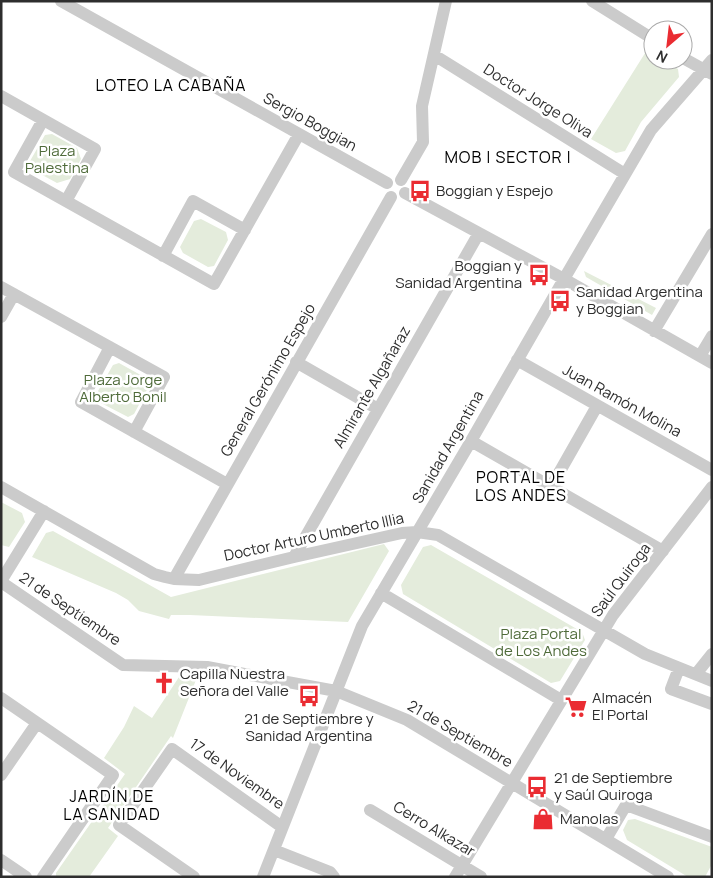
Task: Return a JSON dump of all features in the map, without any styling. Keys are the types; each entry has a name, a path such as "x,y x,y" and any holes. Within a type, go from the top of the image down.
{"street":[{"name":"Sergio Boggian","path":"61,1 387,183"},
{"path":"401,180 424,142 422,106 446,1"},
{"path":"592,1 643,33"},
{"name":"Doctor Jorge Oliva","path":"434,55 625,174"},
{"path":"693,62 709,68"},
{"name":"Sanidad Argentina","path":"263,877 362,626 651,130 709,68"},
{"path":"1,96 95,149 66,201"},
{"path":"43,120 14,172 214,284 299,134"},
{"path":"394,178 401,180 406,187 405,193 399,198 391,197 386,191 387,183 394,178"},
{"path":"405,193 564,279 712,363"},
{"name":"General Gerónimo Espejo","path":"174,579 391,197"},
{"path":"163,256 193,201 245,230"},
{"name":"Almirante Algañaraz","path":"294,557 479,233"},
{"path":"654,331 712,234"},
{"path":"1,288 164,377 134,432"},
{"path":"1,317 14,294"},
{"path":"700,356 712,336"},
{"path":"110,347 81,402 227,484"},
{"name":"Juan Ramón Molina","path":"517,360 712,470"},
{"path":"296,362 378,409"},
{"path":"551,487 598,406"},
{"path":"471,441 662,551"},
{"name":"Doctor Arturo Umberto Illia","path":"1,486 154,574 174,579 199,580 402,532 438,535 645,654 712,681"},
{"name":"Saúl Quiroga","path":"458,871 613,614 712,487"},
{"path":"1,581 44,511"},
{"name":"21 de Septiembre","path":"1,581 123,665 207,667 336,691 408,720 668,877"},
{"path":"381,593 562,700"},
{"path":"696,674 712,654"},
{"path":"679,668 671,689 712,704"},
{"path":"1,698 114,775 43,877"},
{"path":"1,775 37,723"},
{"name":"17 de Noviembre","path":"194,877 119,825 172,749 282,827"},
{"path":"606,840 626,805 712,837"},
{"name":"Cerro Alkazar","path":"370,810 458,871 481,877"},
{"path":"274,850 330,872 334,877"},
{"path":"1,860 26,877"}],"green space":[{"path":"643,56 643,70 678,70 679,77 641,122 625,151 616,153 591,139"},
{"name":"Plaza Palestina","path":"52,134 77,148 81,159 70,179 57,183 33,170 30,161 45,135"},
{"path":"201,219 226,232 228,240 214,266 208,267 183,253 180,247 194,221"},
{"path":"584,271 656,308 652,315 586,277"},
{"name":"Plaza Jorge Alberto Bonil","path":"119,363 146,378 149,386 134,414 128,417 101,403 98,391 113,365"},
{"path":"1,502 22,513 25,522 9,547 1,545"},
{"path":"53,531 171,597 384,544 389,551 348,622 190,615 171,615 169,619 139,611 128,600 116,593 32,557 46,533"},
{"name":"Plaza Portal de Los Andes","path":"431,545 582,632 585,640 560,681 551,683 403,594 401,585 423,547"},
{"path":"179,677 196,680 173,738 171,736 108,828 118,836 89,877 56,877 56,873 125,774 104,758 124,727 134,706 152,718"},
{"path":"635,819 712,847 712,864 705,877 688,877 627,840 623,830 628,820"}],"place":[{"name":"Boggian y Espejo","path":"420,191"},
{"name":"Boggian y Sanidad Argentina","path":"539,275"},
{"name":"Sanidad Argentina y Boggian","path":"560,301"},
{"name":"Capilla Nuestra Señora del Valle","path":"164,683"},
{"name":"21 de Septiembre y Sanidad Argentina","path":"309,696"},
{"name":"Almacén El Portal","path":"576,707"},
{"name":"21 de Septiembre y Saúl Quiroga","path":"537,787"},
{"name":"Manolas","path":"543,819"}],"district":[{"name":"LOTEO LA CABAÑA","path":"171,85"},
{"name":"MOB I SECTOR I","path":"508,157"},
{"name":"PORTAL DE LOS ANDES","path":"521,486"},
{"name":"JARDÍN DE LA SANIDAD","path":"112,805"}]}
